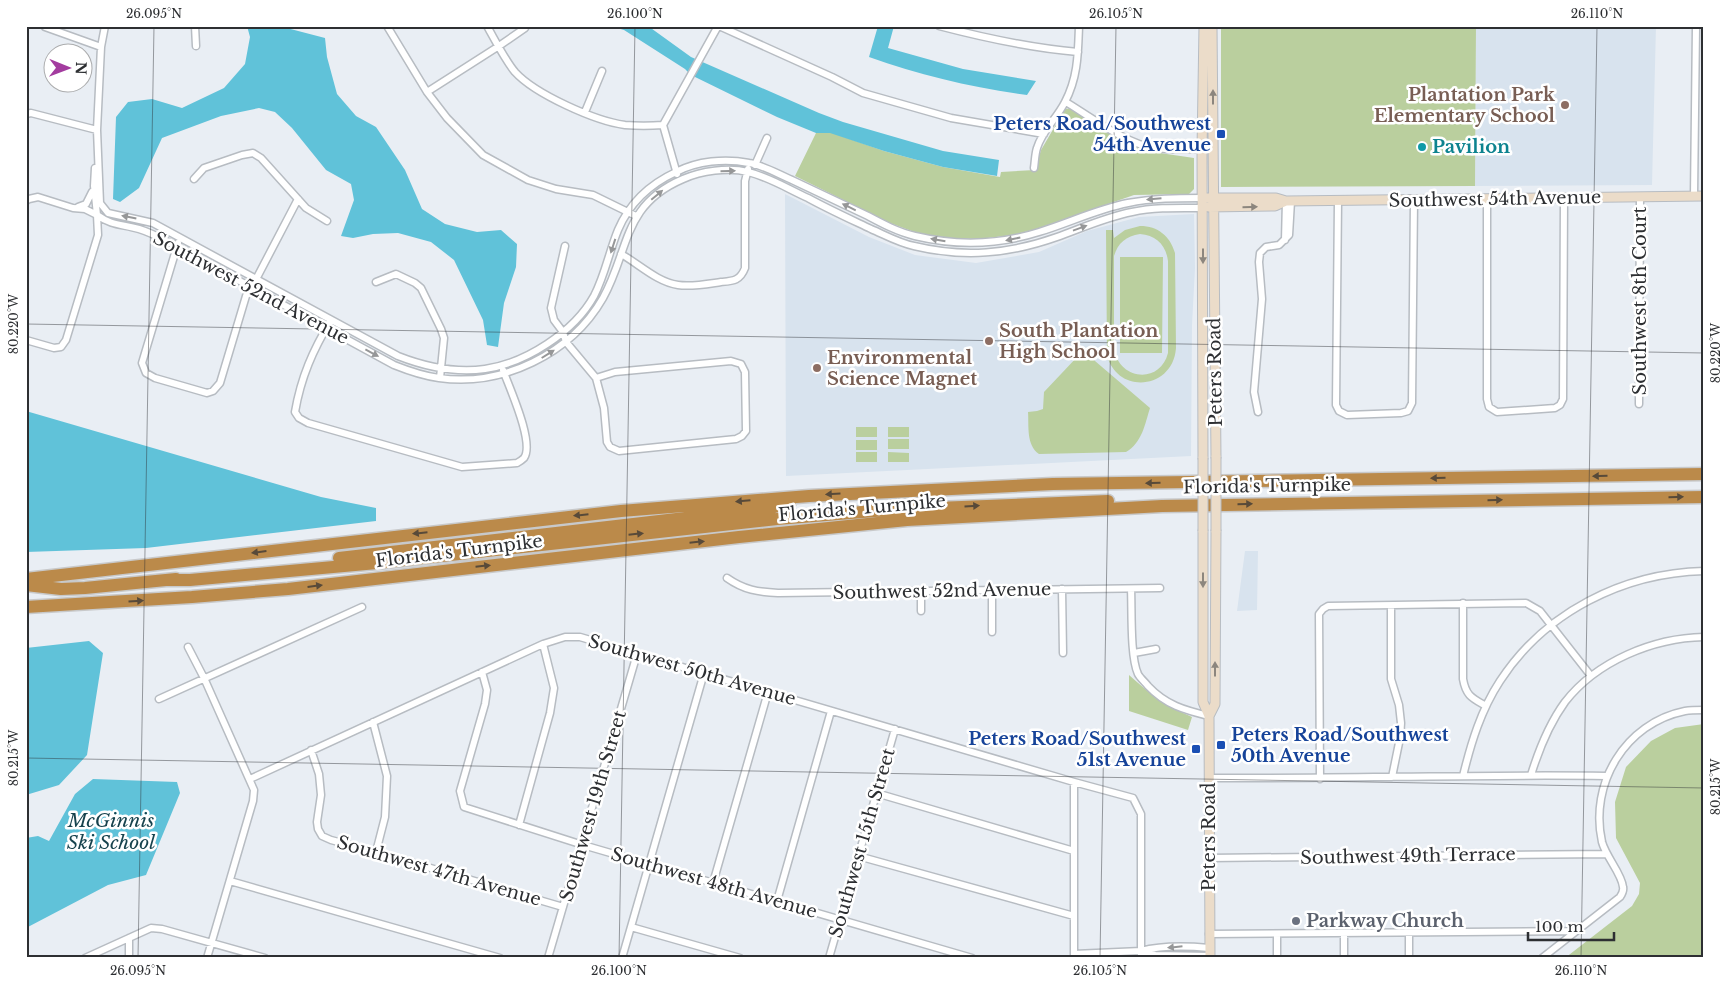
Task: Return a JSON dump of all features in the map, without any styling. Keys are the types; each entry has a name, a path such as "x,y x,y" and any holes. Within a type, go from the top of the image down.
{"highway":[{"name":"Florida's Turnpike","path":"26,579 621,511 809,496 1053,484 1704,474"},
{"path":"26,585 61,589 169,580 376,553 771,508 809,496"},
{"name":"Florida's Turnpike","path":"26,607 288,589 719,539 907,520 1162,506 1704,497"},
{"path":"169,580 218,578 368,564 725,524 878,511 1105,500 1162,506"},
{"path":"26,613 87,604"}],"main road":[{"name":"Peters Road","path":"1204,26 1202,149 1203,702 1209,716 1209,954"},
{"name":"Peters Road","path":"1209,716 1215,704 1216,530 1212,26"},
{"name":"Southwest 54th Avenue","path":"1202,203 1275,206 1288,201 1704,196"}],"street":[{"path":"75,208 86,204 92,196 94,186 101,47 106,26"},
{"path":"195,26 196,46"},
{"path":"387,26 427,92 447,118 483,155 528,180 556,189 594,195 636,216"},
{"path":"487,26 515,72 535,88 584,112 624,125 663,125"},
{"path":"427,92 499,46 525,26"},
{"path":"681,180 676,171 663,125 719,26 863,93 951,118 1044,134"},
{"path":"939,26 992,40 1078,52"},
{"path":"1034,168 1036,149 1066,102 1076,75 1079,26"},
{"path":"1694,196 1696,26"},
{"path":"45,27 101,47"},
{"path":"584,112 602,71"},
{"path":"1066,102 1123,136 1139,143 1154,148 1202,149"},
{"path":"1696,111 1704,111"},
{"path":"26,114 31,113 97,130"},
{"path":"621,254 663,280 677,285 692,286 734,281 742,276 745,268 745,181 747,172 767,138"},
{"path":"194,179 204,168 253,153 261,158 306,208 328,221"},
{"name":"Southwest 52nd Avenue","path":"97,155 100,203 105,210 116,215 153,223 398,356 424,365 441,368 482,369 526,356 546,346 563,332"},
{"name":"Southwest 54th Avenue","path":"563,332 593,298 627,212 657,182 676,171 709,162 731,161 753,164 912,236 958,243 985,243 1026,236 1128,203 1155,199 1202,203"},
{"name":"Southwest 54th Avenue","path":"636,216 662,190 681,180 708,172 730,170 747,172 791,190 890,238 911,246 954,253 1003,251 1034,244 1112,217 1142,210 1202,203"},
{"path":"26,340 54,348 61,347 66,340 98,235 94,186"},
{"name":"Southwest 52nd Avenue","path":"28,200 38,197 75,208 85,209 115,225 138,228 176,246 394,365 440,378 466,379 504,373 536,361 566,342 586,321 601,301 614,276 627,235 636,216"},
{"name":"Southwest 8th Court","path":"1639,404 1640,197"},
{"path":"1487,200 1487,399 1489,408 1497,412 1555,408 1560,405 1562,399 1564,198"},
{"path":"181,238 176,246 142,363 146,373 155,378 207,393 213,392 220,383 246,296 298,199"},
{"path":"1338,201 1336,405 1339,411 1346,415 1401,413 1408,411 1412,403 1414,200"},
{"path":"1258,412 1254,392 1262,299 1260,253 1266,247 1279,245 1285,240 1288,201"},
{"path":"98,235 107,227 115,225"},
{"path":"565,246 551,308 554,320 563,332 566,342 596,378 604,408 607,442 610,447 619,451 736,439 746,431 745,372 741,364 731,361 615,372 596,378"},
{"path":"376,282 396,274 421,288 444,338 440,378"},
{"path":"331,320 309,358 298,393 295,412 299,418 308,423 462,467 517,463 523,460 526,453 526,437 501,364"},
{"path":"1463,776 1473,738 1486,706 1500,680 1519,656 1550,625 1583,603 1623,585 1671,573 1704,571"},
{"name":"Southwest 52nd Avenue","path":"727,578 739,587 778,594 921,590 1160,588"},
{"path":"1062,589 1063,653"},
{"path":"1131,589 1134,653 1138,674 1166,702 1194,713 1209,716"},
{"path":"921,590 921,611"},
{"path":"992,590 992,632"},
{"path":"1320,779 1319,614 1323,608 1328,606 1526,603 1540,611 1591,676"},
{"path":"1463,604 1464,689 1469,695 1486,706"},
{"path":"1391,606 1392,679 1399,705 1401,722 1400,738 1392,777"},
{"path":"159,699 362,607"},
{"name":"Southwest 50th Avenue","path":"250,779 543,644 565,637 580,637 1133,798 1141,814 1141,955"},
{"path":"1531,775 1540,747 1566,702 1591,676 1624,656 1649,646 1688,637 1704,637"},
{"path":"519,825 550,714 554,688 543,644"},
{"path":"188,647 204,678 254,790 253,801 207,958"},
{"path":"1134,653 1156,649"},
{"name":"Southwest 19th Street","path":"548,958 637,654"},
{"name":"Southwest 48th Avenue","path":"482,672 487,690 460,791 464,807 582,845 972,958"},
{"path":"622,958 704,673"},
{"path":"713,883 768,692"},
{"path":"1542,958 1620,897 1623,891 1621,880 1606,854 1600,826 1600,810 1606,776 1616,758 1633,738 1656,722 1684,712 1704,710"},
{"path":"777,900 832,711"},
{"path":"373,722 386,776 385,817 376,852"},
{"name":"Southwest 15th Street","path":"829,958 895,729"},
{"name":"Southwest 47th Avenue","path":"311,750 319,774 321,795 317,822 322,836 563,907"},
{"path":"1209,778 1320,779 1531,775 1606,776"},
{"path":"1074,782 1074,956 1141,955 1180,946 1209,954"},
{"path":"876,793 1074,851"},
{"name":"Southwest 49th Terrace","path":"1209,858 1606,854"},
{"path":"858,856 1074,916"},
{"path":"230,881 500,958"},
{"path":"631,927 740,958"},
{"path":"85,958 146,929 157,928 265,958"},
{"path":"1209,934 1576,931"},
{"path":"1344,933 1344,958"},
{"path":"1409,933 1409,958"},
{"path":"1277,934 1277,958"},
{"path":"129,938 130,958"}],"shaded area":[{"name":"Plantation Park Elementary School","path":"1476,26 1656,26 1652,185 1475,186"},
{"name":"South Plantation High School","path":"785,194 869,237 915,255 976,263 1039,252 1087,231 1139,217 1194,214 1195,268 1192,325 1191,456 786,476"},
{"path":"1245,551 1258,551 1257,610 1237,611"}],"green space":[{"path":"1221,26 1476,26 1475,186 1221,187"},
{"path":"1073,108 1132,143 1153,152 1194,158 1194,189 1189,194 1134,195 1033,230 1013,235 979,239 946,238 917,233 890,223 795,176 816,133 830,132 884,151 943,167 1000,177 1001,172 1035,170 1041,150 1065,109"},
{"path":"1146,226 1158,230 1170,242 1175,253 1176,348 1173,362 1165,372 1155,379 1144,382 1132,381 1122,377 1113,368 1107,355 1106,230 1113,230 1114,238 1125,230","holes":["1140,234 1159,242 1167,255 1168,353 1164,363 1157,370 1148,374 1140,374 1131,372 1123,367 1117,359 1114,348 1114,256 1120,244 1127,238"]},
{"path":"1120,257 1163,257 1162,353 1120,353"},
{"path":"1088,355 1150,408 1139,438 1136,444 1126,452 1039,454 1032,446 1030,440 1028,412 1043,409 1044,392 1078,356"},
{"path":"856,427 877,427 877,437 856,437"},
{"path":"888,427 909,427 909,437 888,437"},
{"path":"888,439 909,439 909,449 888,449"},
{"path":"856,440 877,440 877,450 856,450"},
{"path":"856,452 877,452 877,462 856,462"},
{"path":"888,452 909,453 909,462 888,462"},
{"path":"1129,675 1159,699 1192,717 1188,730 1129,711"},
{"path":"1704,724 1704,958 1565,958 1632,906 1639,894 1640,883 1616,838 1615,802 1626,767 1651,741 1675,728"}],"water":[{"path":"247,26 279,26 325,38 327,57 337,94 356,116 376,127 405,170 422,209 445,224 477,232 501,230 517,244 516,267 504,303 498,347 487,345 483,320 454,260 431,242 398,233 373,234 353,238 341,236 354,200 351,184 326,170 292,128 275,112 259,108 221,116 162,138 139,188 120,202 113,199 116,117 128,102 152,99 182,108 224,88 245,64 250,37"},
{"path":"594,26 648,26 691,57 819,113 843,122 943,151 999,160 997,176 943,167 884,151 830,133 816,133 777,117 691,75 685,69 624,30"},
{"path":"878,26 894,26 888,48 963,69 1036,81 1027,95 947,80 869,57"},
{"path":"26,411 321,497 376,508 376,521 146,548 26,552"},
{"path":"89,641 103,653 87,755 59,785 26,795 26,648"},
{"name":"McGinnis Ski School","path":"93,779 177,782 180,793 146,875 108,885 26,928 26,838 38,836 49,841 75,794"}],"place":[{"name":"Plantation Park Elementary School","path":"1565,105"},
{"name":"Peters Road/Southwest 54th Avenue","path":"1221,134"},
{"name":"Pavilion","path":"1422,147"},
{"name":"South Plantation High School","path":"989,341"},
{"name":"Environmental Science Magnet","path":"817,368"},
{"name":"Peters Road/Southwest 50th Avenue","path":"1221,745"},
{"name":"Peters Road/Southwest 51st Avenue","path":"1196,749"},
{"name":"Parkway Church","path":"1296,921"}]}
